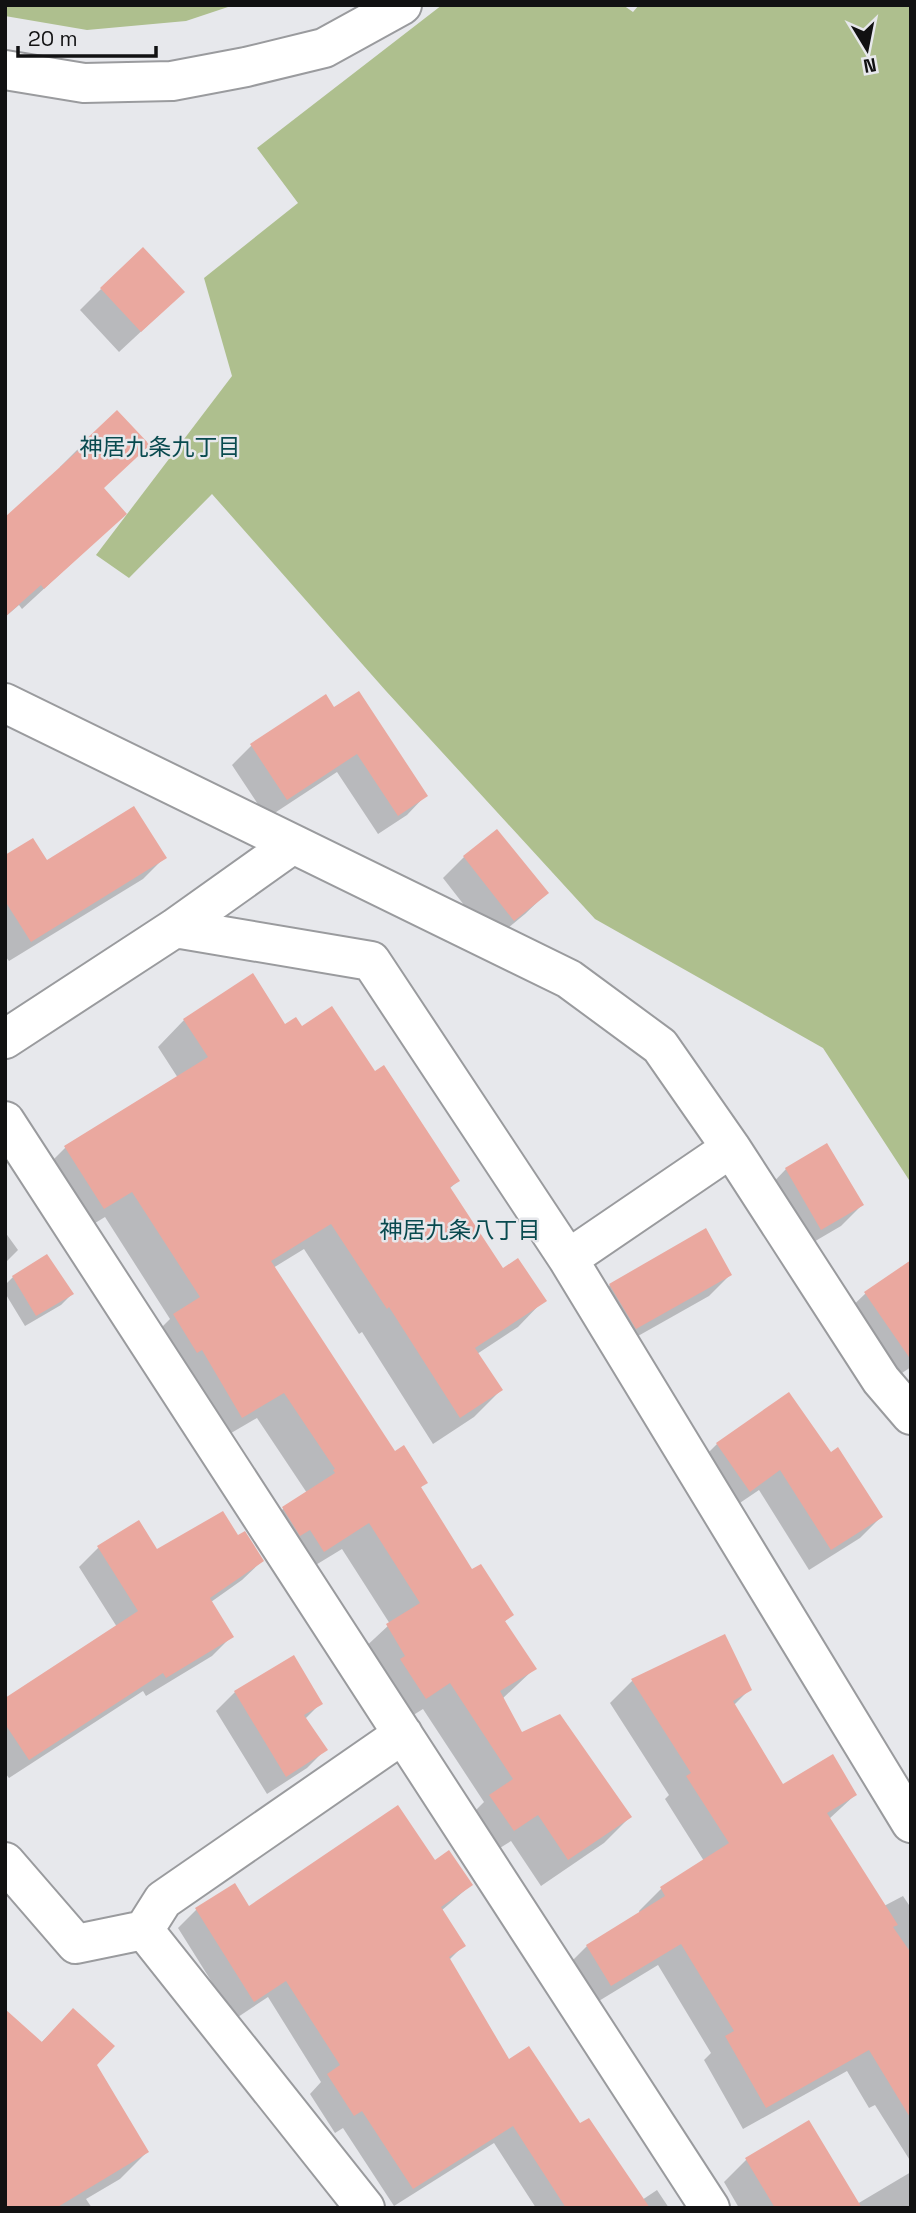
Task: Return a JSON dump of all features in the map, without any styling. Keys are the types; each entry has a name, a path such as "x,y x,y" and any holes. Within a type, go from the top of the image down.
{"street":[{"path":"5,70 84,83 172,81 324,48 402,5"},
{"path":"5,704 569,979 660,1046 732,1148 881,1380 911,1415"},
{"path":"5,1039 175,928 293,844"},
{"path":"175,928 370,961 568,1259 911,1823"},
{"path":"5,1121 710,2208"},
{"path":"568,1259 732,1148"},
{"path":"5,1861 76,1944 144,1930 163,1900 403,1734"},
{"path":"144,1930 365,2208"}],"green space":[{"path":"5,5 234,5 186,21 87,30 5,16"},
{"path":"442,5 623,5 633,12 639,5 911,5 911,1183 823,1048 595,919 386,691 212,494 129,578 96,555 232,376 204,278 298,203 257,148"}],"building":[{"path":"143,247 185,292 141,332 100,288"},
{"path":"117,410 150,445 104,488 127,514 44,589 41,585 5,617 5,517 82,447 80,445"},
{"path":"359,691 428,796 398,816 357,754 287,800 250,744 326,694 334,707"},
{"path":"134,806 167,858 31,942 5,901 5,855 33,838 47,860"},
{"path":"497,829 549,893 514,921 463,856"},
{"path":"253,973 285,1024 296,1017 302,1026 332,1006 375,1071 384,1065 460,1181 450,1187 503,1268 518,1258 547,1301 475,1348 503,1390 460,1418 389,1307 387,1309 331,1224 271,1261 395,1451 404,1445 428,1483 421,1487 472,1569 481,1564 514,1615 505,1621 537,1669 500,1691 522,1732 560,1714 632,1817 568,1860 538,1815 514,1831 489,1795 513,1779 450,1683 426,1699 400,1659 405,1656 386,1624 420,1603 369,1523 324,1552 310,1530 300,1536 282,1507 335,1473 335,1469 284,1393 242,1418 202,1350 197,1353 173,1314 200,1297 132,1192 104,1209 64,1146 208,1057 183,1019"},
{"path":"827,1143 864,1205 821,1230 785,1168"},
{"path":"706,1228 732,1275 636,1329 609,1284"},
{"path":"47,1254 74,1294 36,1316 12,1276"},
{"path":"911,1260 911,1360 864,1292"},
{"path":"789,1392 831,1452 838,1447 883,1517 831,1550 780,1470 750,1492 716,1443"},
{"path":"223,1511 238,1535 245,1531 264,1561 210,1598 234,1637 166,1678 163,1673 29,1760 5,1724 5,1698 138,1611 97,1546 139,1520 157,1549"},
{"path":"725,1634 752,1690 733,1701 783,1784 833,1754 857,1795 827,1813 898,1925 893,1927 911,1953 911,2119 869,2050 766,2108 725,2036 734,2031 681,1944 611,1986 586,1945 665,1896 660,1887 729,1843 686,1776 691,1773 631,1679"},
{"path":"294,1655 323,1704 304,1715 328,1750 286,1777 234,1691"},
{"path":"398,1805 435,1860 449,1850 473,1885 441,1907 466,1946 449,1957 509,2059 529,2046 580,2123 589,2118 650,2208 566,2208 513,2126 413,2189 362,2111 354,2116 327,2074 340,2065 286,1981 254,2002 195,1908 235,1883 249,1906"},
{"path":"73,2008 115,2046 97,2065 149,2152 56,2208 5,2208 5,2009 42,2042"},
{"path":"809,2120 862,2208 775,2208 745,2158"}],"district":[{"name":"神居九条九丁目","path":"160,447"},
{"name":"神居九条八丁目","path":"460,1230"}]}
